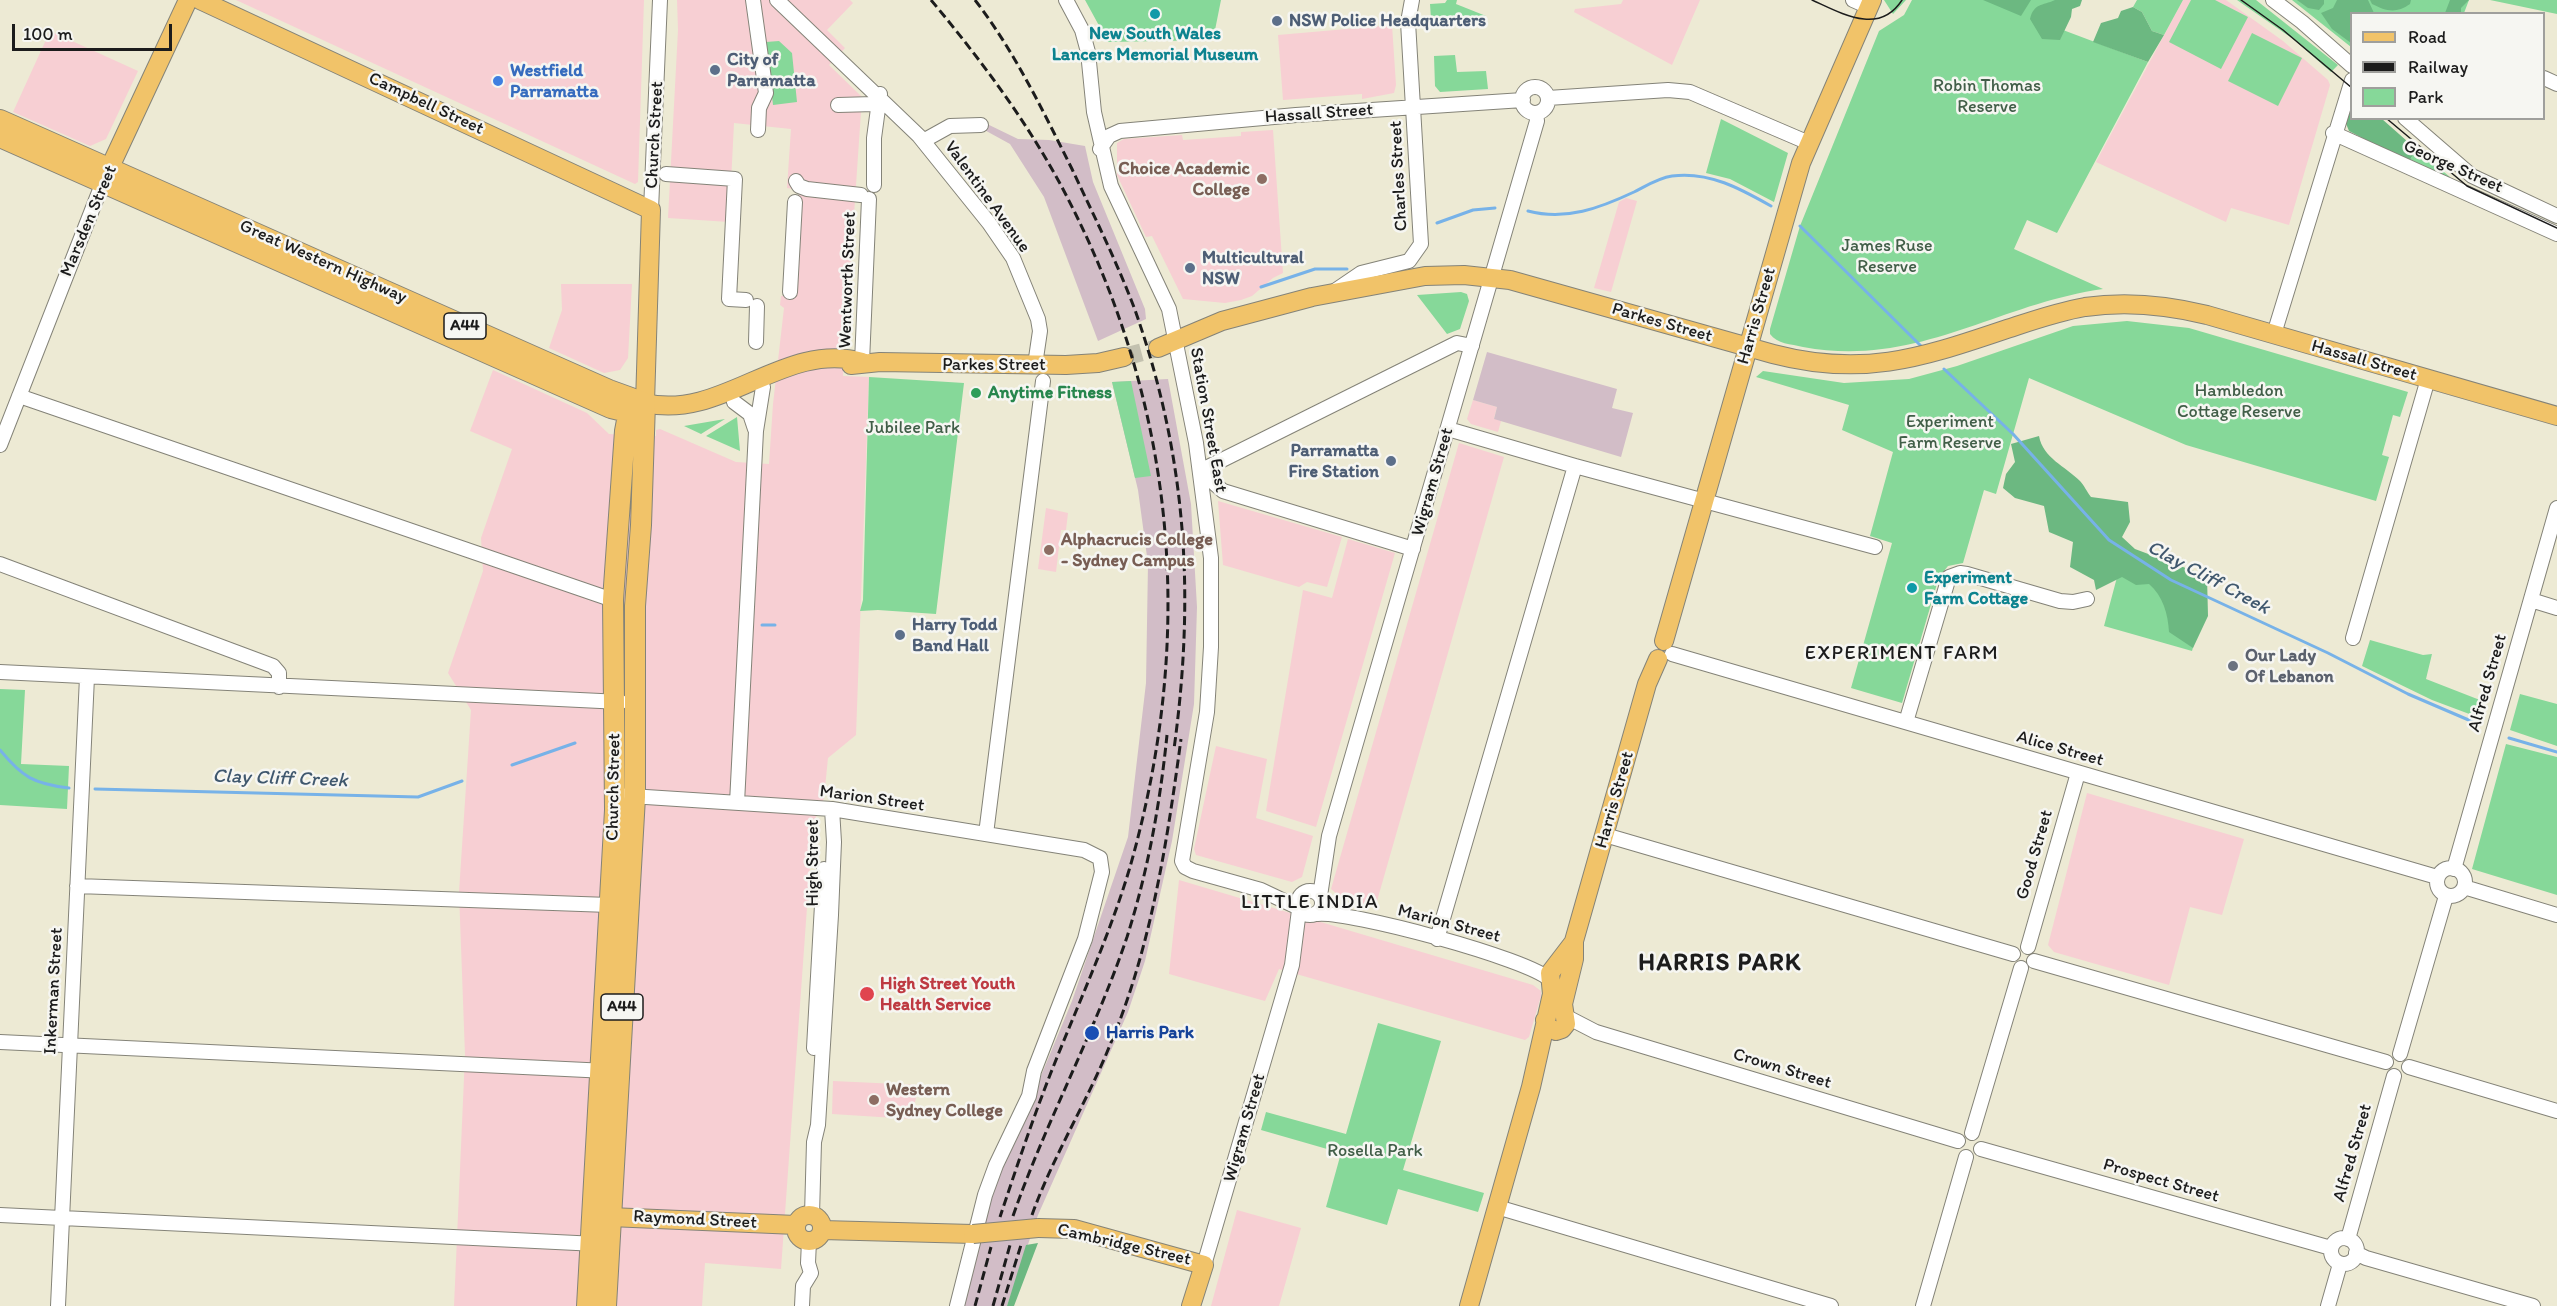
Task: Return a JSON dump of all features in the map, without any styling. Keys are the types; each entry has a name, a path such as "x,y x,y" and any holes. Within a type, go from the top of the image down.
{"highway":[{"name":"Great Western Highway","path":"0,120 107,175 632,407"},
{"name":"Great Western Highway","path":"0,137 107,175"},
{"name":"Church Street","path":"606,1306 609,1256 602,1219 625,796 614,702 613,600 625,431 632,407"},
{"name":"Church Street","path":"609,1071 609,905 625,796 635,703 632,407"},
{"name":"Church Street","path":"587,1306 585,1243 602,1219"}],"main road":[{"name":"Marsden Street","path":"107,175 188,0"},
{"name":"Campbell Street","path":"200,0 651,210"},
{"name":"Harris Street","path":"1558,972 1574,941 1647,684 1665,651 1704,499 1800,163 1865,2"},
{"name":"Church Street","path":"632,407 638,362 640,296 649,270 651,210"},
{"name":"Parkes Street","path":"1158,348 1222,321 1331,293 1425,276 1492,277 1510,280 1790,359 1827,364 1878,364 1918,358 2065,311 2129,304 2170,308"},
{"name":"Hassall Street","path":"2170,308 2274,334 2557,416"},
{"name":"Parkes Street","path":"632,407 694,403 804,360 842,356 862,362 1039,373 1124,357"},
{"name":"Parkes Street","path":"632,407 684,415 734,402 763,387 803,373 862,362"},
{"path":"1469,1306 1532,1087 1563,1004 1558,972"},
{"name":"Raymond Street","path":"602,1219 973,1234"},
{"name":"Cambridge Street","path":"973,1234 1061,1227 1204,1264"},
{"name":"Wigram Street","path":"1191,1306 1204,1264"}],"street":[{"name":"Church Street","path":"651,210 660,0"},
{"path":"753,0 768,113"},
{"path":"777,0 876,103"},
{"path":"785,0 875,87 880,93 876,103"},
{"name":"Station Street East","path":"1066,0 1082,30 1088,52 1100,149 1116,200 1169,309 1200,471 1211,558 1211,647 1207,712 1182,853 1183,864"},
{"name":"Charles Street","path":"1331,293 1361,273 1409,261 1421,244 1408,22 1412,0"},
{"path":"2273,0 2302,21 2350,64"},
{"path":"2274,334 2333,133 2350,86"},
{"path":"1536,87 1543,90 1548,98 1544,110 1536,113 1528,110 1522,100 1528,90 1536,87"},
{"path":"1548,98 1668,90 1690,92 1809,142"},
{"path":"758,130 759,108 766,93"},
{"name":"Hassall Street","path":"1100,149 1115,132 1296,115 1522,100"},
{"path":"838,105 876,103"},
{"name":"Valentine Avenue","path":"876,103 897,114 923,141 966,193 1013,258 1038,319 1040,331 1039,373 986,834"},
{"name":"Wentworth Street","path":"862,362 866,190 870,121 876,103"},
{"name":"Wigram Street","path":"1204,1264 1537,121 1536,113"},
{"name":"George Street","path":"2407,120 2472,176 2557,216"},
{"path":"923,141 950,126 981,125"},
{"name":"George Street","path":"2333,133 2557,234"},
{"path":"666,174 735,179 729,299 751,303 756,342"},
{"name":"Marsden Street","path":"0,445 107,175"},
{"path":"790,292 795,202"},
{"path":"1413,549 1223,491 1200,471 1457,343 1472,346"},
{"path":"2353,638 2428,379"},
{"path":"737,804 756,431 763,387"},
{"path":"19,396 613,600"},
{"path":"734,402 750,414 756,431"},
{"path":"1448,429 1575,466 1875,547"},
{"path":"1437,939 1575,466"},
{"name":"Alfred Street","path":"2454,868 2557,508"},
{"path":"0,564 273,666 279,673 279,687"},
{"path":"1906,722 1949,577 1960,573 1967,574 2060,601 2073,602 2087,599"},
{"path":"2531,600 2557,608"},
{"name":"Alice Street","path":"1665,651 2438,877"},
{"path":"0,672 635,703"},
{"name":"Inkerman Street","path":"58,1306 87,677"},
{"name":"Good Street","path":"2028,947 2078,773"},
{"name":"Marion Street","path":"625,796 832,810 1084,850 1100,858 1102,872 1088,928 1035,1071 1029,1096 996,1165 973,1234"},
{"name":"High Street","path":"802,1306 803,1286 812,1273 808,1263 814,1142 809,1123 825,841 832,810"},
{"path":"1605,835 2013,954"},
{"name":"Marion Street","path":"1183,864 1193,872 1558,972"},
{"path":"2454,868 2463,875 2464,887 2458,894 2446,896 2439,890 2438,877 2443,870 2454,868"},
{"path":"77,886 609,905"},
{"path":"2464,887 2557,915"},
{"path":"2400,1054 2446,896"},
{"path":"2028,947 2034,954 2034,961 2031,966 2021,968 2015,964 2013,954 2017,949 2028,947"},
{"path":"2034,961 2386,1062"},
{"path":"1972,1133 2021,968"},
{"name":"Crown Street","path":"1557,1025 1596,1032 1958,1141"},
{"path":"0,1042 609,1071"},
{"path":"2400,1054 2406,1058 2409,1067 2402,1076 2394,1076 2386,1069 2386,1062 2390,1056 2400,1054"},
{"path":"2409,1067 2557,1111"},
{"name":"Alfred Street","path":"2348,1239 2394,1076"},
{"path":"1972,1133 1979,1138 1981,1149 1977,1155 1966,1157 1959,1153 1958,1141 1963,1135 1972,1133"},
{"name":"Prospect Street","path":"1981,1149 2331,1248"},
{"path":"1923,1306 1966,1157"},
{"path":"1497,1207 1831,1306"},
{"path":"0,1215 585,1243 602,1248 609,1256"},
{"path":"957,1306 973,1234"},
{"path":"2340,1239 2348,1239 2354,1244 2356,1253 2351,1262 2340,1263 2333,1258 2331,1248 2340,1239"},
{"path":"2356,1253 2366,1258 2533,1306"},
{"path":"2328,1306 2340,1263"}],"shaded area":[{"name":"Westfield Parramatta","path":"236,0 644,0 638,182 635,184"},
{"path":"677,0 850,0 853,3 827,30 845,48 829,65 862,97 843,376 869,377 856,735 828,758 824,798 813,824 781,1269 705,1263 702,1306 454,1306 465,1055 459,892 471,710 448,673 483,571 481,538 512,449 470,431 493,370 587,413 609,434 656,436 656,430 660,429 736,462 769,464 784,308 780,305 781,296 793,296 799,190 787,188 791,129 734,123 729,222 668,218 678,30"},
{"path":"1623,0 1700,0 1672,65 1574,12 1575,9 1621,4"},
{"path":"2183,0 2226,0 2283,41 2328,80 2330,85 2289,225 2231,208 2226,222 2096,162"},
{"path":"1392,25 1396,85 1394,93 1362,99 1362,94 1283,100 1278,35"},
{"path":"50,31 138,71 106,139 90,146 13,112"},
{"path":"983,122 1018,139 1049,140 1085,146 1093,182 1145,309 1146,319 1098,341 1044,197 1010,144 979,127"},
{"path":"1273,130 1283,273 1273,278 1252,296 1241,300 1225,303 1183,299 1152,236 1146,237 1117,175 1117,143 1124,139 1182,135 1183,140 1241,136 1241,132"},
{"path":"1626,198 1637,201 1611,292 1594,288 1619,202"},
{"path":"561,284 632,284 628,358 620,370 604,373 549,348 562,310"},
{"path":"1487,352 1617,389 1612,408 1633,413 1621,457 1494,419 1497,407 1473,400"},
{"path":"1168,379 1191,504 1197,607 1194,704 1172,841 1145,961 1128,1012 1038,1215 1007,1306 964,1306 983,1218 1017,1127 1031,1100 1072,1001 1128,837 1146,683 1148,564 1138,490 1112,382"},
{"path":"1473,400 1497,407 1494,418 1501,421 1498,432 1471,424 1467,419"},
{"path":"1459,443 1504,457 1375,908 1337,894 1331,889"},
{"path":"1218,501 1342,537 1327,587 1307,582 1299,587 1223,565"},
{"name":"Alphacrucis College - Sydney Campus","path":"1046,508 1068,513 1066,530 1061,530 1056,572 1038,569"},
{"path":"1348,539 1395,553 1316,827 1266,811 1303,590 1332,598"},
{"path":"1216,746 1267,759 1256,818 1313,836 1302,877 1292,882 1196,855 1194,849"},
{"path":"2087,793 2244,839 2222,915 2190,907 2169,985 2054,952 2048,945"},
{"path":"1179,880 1533,985 1541,991 1541,996 1529,1037 1525,1040 1279,969 1265,1001 1169,974"},
{"name":"Western Sydney College","path":"833,1081 919,1085 911,1119 832,1114"},
{"path":"1237,1210 1301,1228 1279,1306 1211,1306"}],"green space":[{"name":"New South Wales Lancers Memorial Museum","path":"1085,0 1221,0 1213,40 1108,42"},
{"path":"1447,0 1457,0 1456,4 1486,16 1431,19 1430,4 1445,3"},
{"path":"1884,0 1906,0 1893,14"},
{"path":"1912,0 2066,0 2055,27 2148,62 2057,233 2027,220 2014,249 2103,289 2027,307 1920,342 1883,349 1845,351 1780,342 1770,334 1770,329 1800,226 1879,31 1904,15"},
{"path":"1983,0 2031,0 2021,16"},
{"path":"2055,0 2082,0 2080,6 2072,9 2071,17 2060,40 2042,39 2030,19 2034,10 2039,6"},
{"path":"2137,0 2183,0 2164,35 2152,31 2142,12 2133,7"},
{"path":"2191,0 2215,0 2248,17 2221,69 2169,42"},
{"path":"2237,0 2256,0 2338,65 2331,72 2293,39"},
{"path":"2292,0 2469,0 2464,12 2350,12 2350,46"},
{"path":"2297,0 2324,0 2324,4 2319,10 2308,8"},
{"path":"2337,0 2368,0 2374,12 2350,12 2350,42 2332,29 2321,13 2333,8"},
{"path":"2370,0 2411,0 2410,4 2405,7 2391,10 2372,4"},
{"path":"2450,0 2469,0 2461,8 2461,12 2445,12"},
{"path":"2490,0 2557,0 2557,14"},
{"path":"2133,7 2142,12 2152,31 2164,35 2148,62 2093,42 2101,23 2118,18 2121,11"},
{"path":"2252,33 2302,58 2278,106 2228,81"},
{"path":"779,41 792,53 797,102 773,105 766,42"},
{"path":"1455,55 1457,72 1486,71 1488,89 1440,92 1435,86 1434,56"},
{"path":"2350,107 2350,120 2383,120 2416,149 2409,162 2349,131 2345,121"},
{"path":"1721,119 1788,153 1774,202 1730,179 1706,173"},
{"path":"2416,149 2450,177 2448,180 2409,162"},
{"path":"1461,292 1467,294 1469,301 1460,329 1447,334 1417,295"},
{"name":"Experiment Farm Reserve","path":"2127,321 2189,328 2408,392 2400,417 2393,415 2382,455 2389,457 2376,501 2186,445 2029,378 1996,494 1984,490 1963,563 1948,566 1939,577 1902,703 1851,688 1892,543 1870,536 1893,452 1842,430 1849,405 1756,377 1763,371 1844,383 1909,379 1957,366 2073,326"},
{"name":"Jubilee Park","path":"869,377 964,383 936,614 860,611 863,600"},
{"path":"1131,381 1151,476 1135,478 1112,382"},
{"path":"737,417 740,451 706,436"},
{"path":"725,419 701,434 684,426"},
{"path":"2039,436 2041,444 2050,456 2080,481 2091,497 2128,502 2130,522 2122,537 2135,549 2207,576 2208,616 2193,648 2169,632 2164,606 2158,594 2149,584 2136,585 2122,577 2096,590 2094,580 2070,567 2073,542 2049,532 2044,506 2015,498 2003,488 2006,474 2015,462 2011,444"},
{"path":"2120,566 2206,600 2192,651 2104,626"},
{"path":"2370,640 2423,655 2432,654 2426,679 2485,702 2480,718 2432,700 2362,666"},
{"path":"0,689 25,690 21,764 69,766 67,809 0,805"},
{"path":"2520,694 2557,704 2557,746 2510,730"},
{"path":"2506,744 2557,757 2557,895 2472,869"},
{"name":"Rosella Park","path":"1378,1023 1441,1041 1403,1170 1484,1193 1478,1212 1398,1189 1387,1225 1326,1207 1341,1153 1261,1130 1266,1112 1346,1134"},
{"path":"1038,1243 1014,1306 1007,1306 1026,1245"}],"waterway":[{"name":"Clay Cliff Creek","path":"1528,211 1542,214 1569,214 1596,208 1662,178 1686,175 1724,183 1771,206"},
{"name":"Clay Cliff Creek","path":"1437,223 1473,210 1495,208"},
{"path":"1800,226 1921,346"},
{"name":"Clay Cliff Creek","path":"1261,287 1315,269 1347,269"},
{"name":"Clay Cliff Creek","path":"1944,369 2013,434 2109,540 2171,580 2328,653 2408,694 2478,724"},
{"name":"Clay Cliff Creek","path":"762,625 775,625"},
{"name":"Clay Cliff Creek","path":"2509,738 2557,752"},
{"name":"Clay Cliff Creek","path":"512,765 575,743"},
{"name":"Clay Cliff Creek","path":"0,750 15,767 30,778 69,788"},
{"name":"Clay Cliff Creek","path":"95,789 418,797 462,781"}],"tunnel":[{"path":"1124,357 1158,348"}],"tram line":[{"path":"1812,0 1847,15 1871,19 1882,17 1893,11 1902,0"},
{"path":"2241,0 2283,30 2350,86"},
{"path":"2388,120 2467,186 2557,228"}],"railway":[{"path":"931,0 986,69 1036,142 1065,193 1103,274 1132,356 1152,440 1164,524 1168,608 1163,694 1151,780 1122,893 1103,946 1043,1092 1000,1217"},
{"path":"975,0 1016,61 1072,169 1128,292 1152,365 1166,419 1176,473 1182,527 1185,581 1184,636 1174,749"},
{"path":"1013,1216 1127,937 1152,837 1167,735"},
{"path":"1032,1215 1040,1193 1110,1045 1136,971 1156,895 1181,739"},
{"path":"993,1306 1010,1245"},
{"path":"1002,1306 1021,1245"},
{"path":"975,1306 991,1247"}],"place":[{"name":"New South Wales Lancers Memorial Museum","path":"1155,14"},
{"name":"NSW Police Headquarters","path":"1277,21"},
{"name":"City of Parramatta","path":"715,70"},
{"name":"Westfield Parramatta","path":"498,81"},
{"name":"Choice Academic College","path":"1262,179"},
{"name":"Multicultural NSW","path":"1190,268"},
{"name":"Anytime Fitness","path":"976,393"},
{"name":"Parramatta Fire Station","path":"1391,461"},
{"name":"Alphacrucis College - Sydney Campus","path":"1049,550"},
{"name":"Experiment Farm Cottage","path":"1912,588"},
{"name":"Harry Todd Band Hall","path":"900,635"},
{"name":"Our Lady Of Lebanon","path":"2233,666"},
{"name":"High Street Youth Health Service","path":"867,994"},
{"name":"Harris Park","path":"1092,1033"},
{"name":"Western Sydney College","path":"874,1100"}],"district":[{"name":"EXPERIMENT FARM","path":"1902,654"},
{"name":"LITTLE INDIA","path":"1310,903"},
{"name":"HARRIS PARK","path":"1720,964"}],"park label":[{"name":"Robin Thomas Reserve","path":"1987,96"},
{"name":"James Ruse Reserve","path":"1887,256"},
{"name":"Hambledon Cottage Reserve","path":"2239,401"}]}
